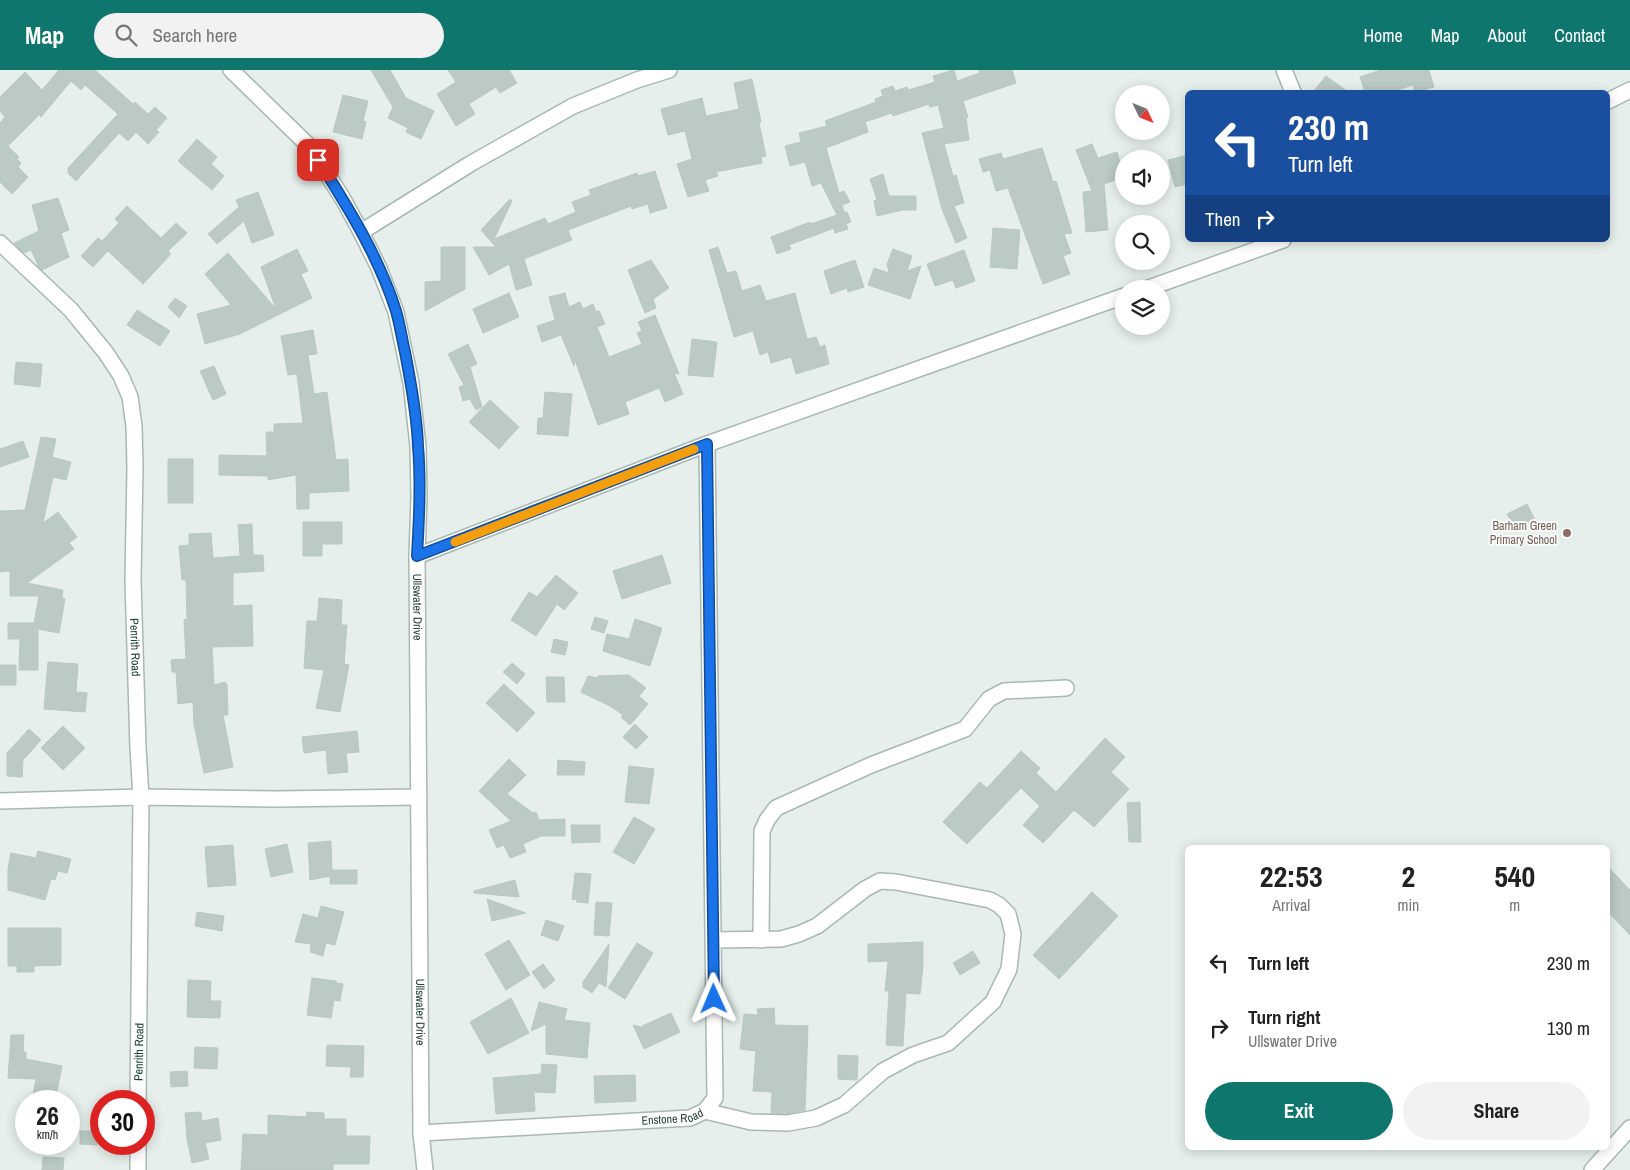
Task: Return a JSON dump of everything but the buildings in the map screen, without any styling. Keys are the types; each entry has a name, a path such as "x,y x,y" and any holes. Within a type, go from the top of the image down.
{"street":[{"name":"Ullswater Drive","path":"232,70 310,147 343,199 379,268 396,312 411,383 418,446 419,497 417,556 421,1133 425,1170"},
{"path":"361,232 470,164 572,106 637,80 669,70"},
{"path":"1284,70 1292,90"},
{"path":"1610,100 1630,90"},
{"path":"1170,280 1277,242"},
{"name":"Penrith Road","path":"0,243 72,310 106,353 121,376 130,397 134,426 136,467 133,590 141,797 138,1090"},
{"path":"417,556 707,444 1115,299"},
{"name":"Enstone Road","path":"421,1133 690,1118 705,1111 715,1098 707,444"},
{"path":"761,940 762,832 767,820 776,808 871,765 965,729 989,699 1004,691 1066,688"},
{"path":"0,801 141,797 278,799 419,797"},
{"path":"705,1111 751,1122 788,1123 816,1118 844,1105 884,1071 913,1055 948,1043 992,1002 1009,969 1014,934 1008,914 999,905 990,900 896,882 880,881 865,889 817,926 799,934 780,939 713,940"},
{"path":"1592,1170 1630,1128"},
{"path":"138,1155 138,1170"}],"slow traffic":[{"path":"455,542 694,449"}],"place":[{"name":"Barham Green Primary School","path":"1567,533"}],"route":[{"path":"318,160 361,232 379,268 396,312 411,383 418,446 417,556 707,444 714,999"}]}
